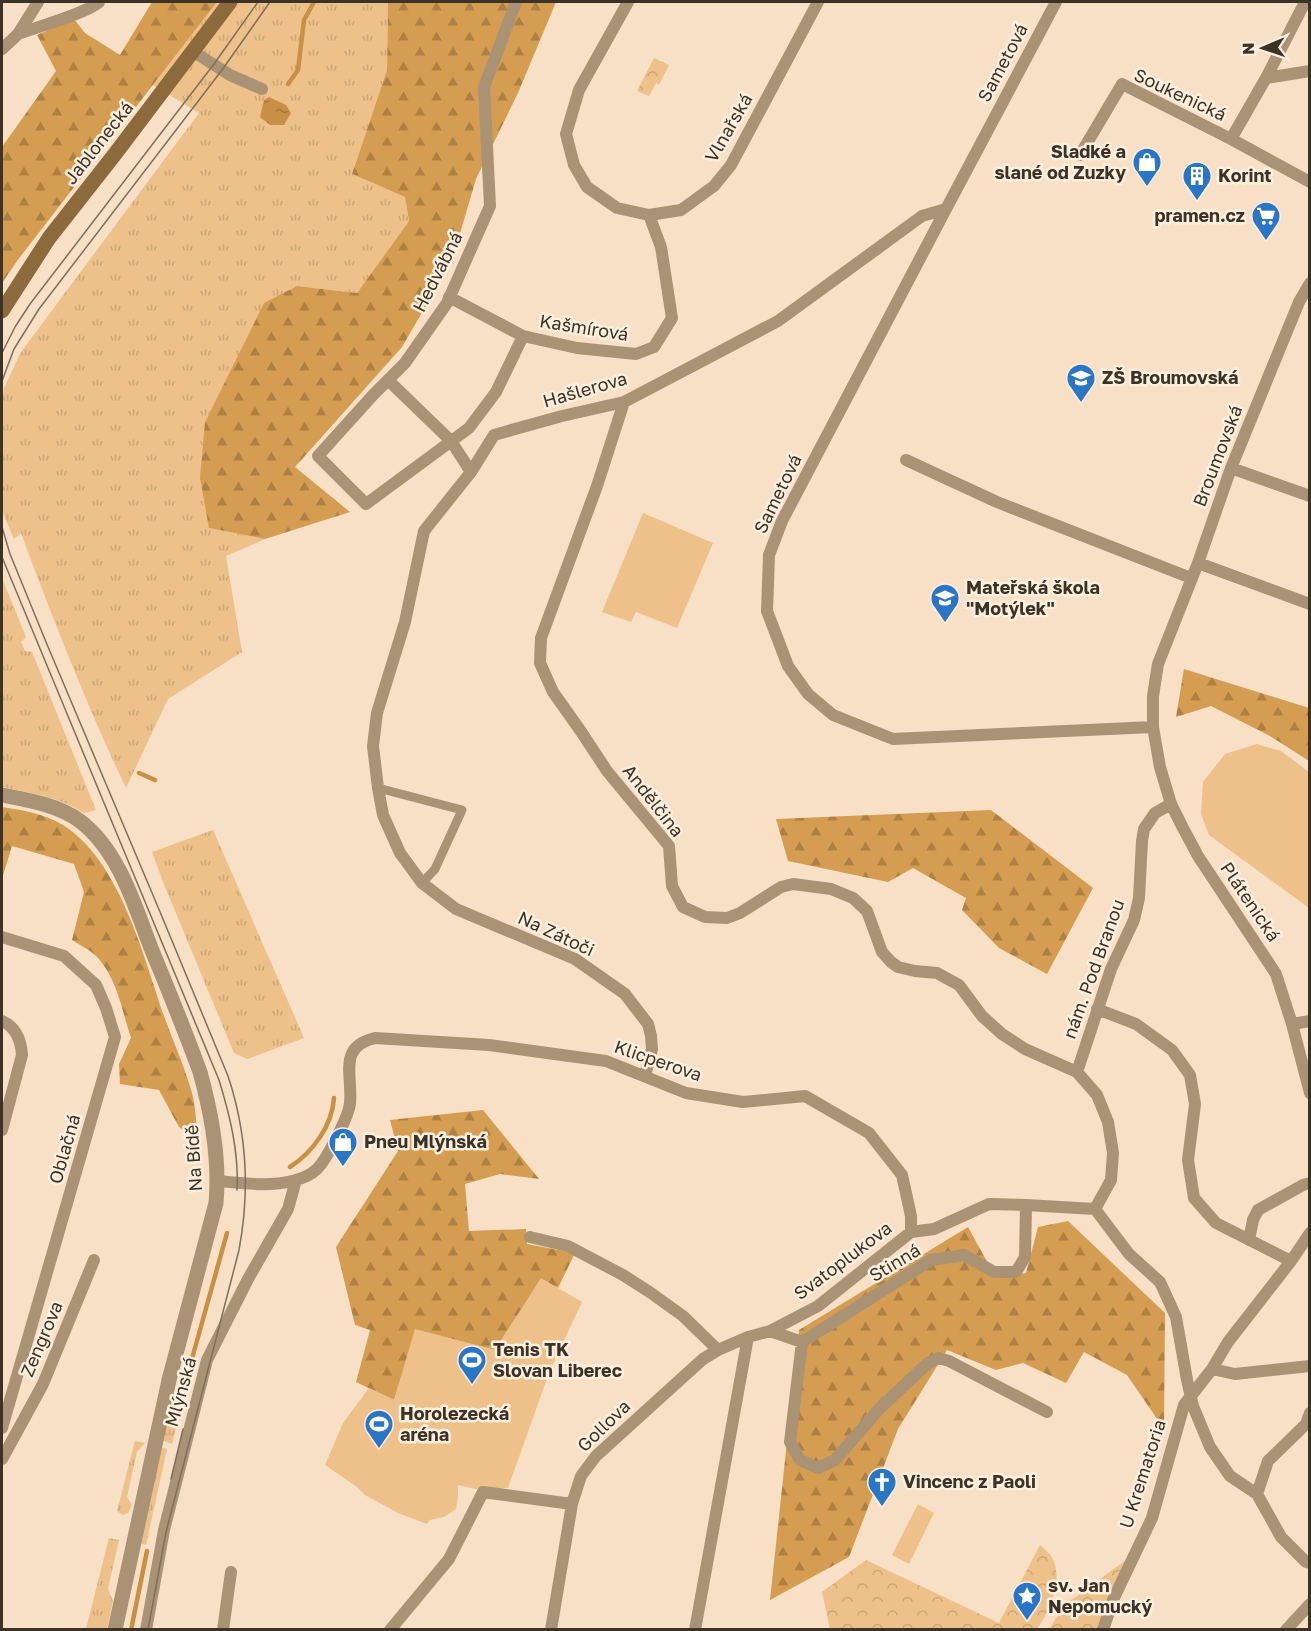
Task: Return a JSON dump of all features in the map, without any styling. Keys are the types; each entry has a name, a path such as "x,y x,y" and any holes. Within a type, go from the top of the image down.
{"main road":[{"name":"Jablonecká","path":"2,311 49,238 116,154 230,2"}],"street":[{"path":"2,49 18,34 38,2"},
{"path":"18,34 84,10 99,2"},
{"name":"Hedvábná","path":"451,441 366,504 318,456 405,363 450,297 490,206 484,87 516,2"},
{"name":"Vlnařská","path":"628,2 579,90 566,134 574,165 587,187 617,208 649,215 681,210 714,186 731,165 818,2"},
{"name":"Sametová","path":"1056,2 782,521 770,555 767,611 788,666 808,694 833,715 893,739 1153,728"},
{"name":"Soukenická","path":"1231,139 1266,78 1305,2"},
{"path":"194,52 230,75 262,89"},
{"path":"1266,78 1310,71"},
{"name":"Soukenická","path":"1080,155 1122,84 1310,182"},
{"name":"Hašlerova","path":"378,788 373,746 377,713 405,622 424,531 471,471 494,435 561,416 624,402 778,321 922,216 946,209"},
{"name":"Kašmírová","path":"450,297 523,336 577,348 636,354 654,347 672,318 661,247 649,215"},
{"name":"Broumovská","path":"1171,804 1160,767 1153,728 1158,663 1198,563 1231,468 1299,302 1310,283"},
{"path":"451,441 469,429 496,392 523,336"},
{"path":"388,380 451,441 471,471"},
{"name":"Andělčina","path":"624,402 597,486 541,638 540,663 553,692 607,771 669,846 672,886 682,907 705,917 727,918 740,914 781,887 793,884 831,889 853,898 867,911 882,952 891,962 898,967 937,973 959,986 982,1016 1002,1034 1025,1049 1077,1072 1097,1095 1108,1122 1113,1152 1111,1180 1095,1209"},
{"path":"906,460 996,502 1191,578"},
{"path":"1231,468 1310,496"},
{"path":"1198,563 1310,604"},
{"path":"378,788 462,810 435,869 422,883"},
{"name":"Na Zátoči","path":"378,788 383,815 400,853 422,883 456,909 575,959 625,994 648,1024 651,1036 652,1049 645,1076"},
{"name":"Na Bídě","path":"2,795 42,804 78,820 99,839 112,858 129,893 200,1072 216,1151 218,1181 216,1203 154,1442 115,1629"},
{"name":"nám. Pod Branou","path":"1077,1072 1111,969 1134,920 1139,898 1144,829 1155,813 1171,804"},
{"name":"Plátenická","path":"1171,804 1198,856 1276,974 1310,1093"},
{"name":"Oblačná","path":"2,938 64,956 96,986 115,1037 2,1428"},
{"path":"1097,1009 1136,1023 1172,1050 1190,1076 1195,1104 1188,1160 1194,1198 1216,1223 1291,1260"},
{"path":"2,1021 16,1033 21,1043 22,1055 2,1130"},
{"path":"1292,1024 1310,1021"},
{"name":"Klicperova","path":"296,1180 319,1167 345,1119 351,1100 348,1060 353,1050 366,1040 375,1038 489,1045 606,1060 686,1093 743,1102 805,1096 869,1133 903,1175 911,1216 911,1232"},
{"path":"218,1181 262,1184 296,1180"},
{"name":"Mlýnská","path":"146,1629 164,1530 207,1360 248,1279 288,1209 296,1180"},
{"path":"1249,1240 1253,1220 1258,1210 1310,1183"},
{"name":"Svatoplukova","path":"748,1337 770,1331 818,1306 911,1232 934,1229 989,1204 1095,1209"},
{"name":"Stinná","path":"802,1342 931,1260 964,1255 994,1272 1016,1272 1025,1257 1026,1205"},
{"path":"1095,1209 1129,1254 1160,1282 1176,1317 1186,1380 1193,1406 1210,1447 1230,1476 1257,1494 1281,1537 1306,1562 1310,1563"},
{"path":"1310,1233 1228,1342 1212,1369 1235,1374 1310,1366"},
{"path":"530,1236 568,1246 633,1281 682,1317 717,1350"},
{"name":"Zengrova","path":"2,1459 44,1384 94,1260"},
{"path":"770,1331 802,1342 790,1442 800,1460 819,1468 835,1460 880,1408 928,1363 939,1358 1047,1412"},
{"path":"695,1629 748,1337"},
{"name":"Gollova","path":"551,1629 572,1504 581,1476 596,1456 703,1359 717,1350 748,1337"},
{"name":"U Krematoria","path":"1103,1629 1113,1600 1152,1518 1184,1405 1212,1369"},
{"path":"1257,1494 1268,1461 1306,1424 1310,1413"},
{"path":"390,1629 449,1559 483,1492 572,1504"},
{"path":"223,1629 231,1572"},
{"path":"1286,1629 1310,1604"}],"green space":[{"path":"152,2 217,2 2,283 2,147 56,71 37,35 74,19 85,33 120,55"},
{"path":"217,2 388,2 387,70 352,174 405,197 409,221 357,293 297,286 264,304 205,422 209,528 265,539 226,556 242,652 168,699 126,788 73,667 21,533 14,539 4,516 2,506 2,401 4,388 21,352 199,113 153,85"},
{"path":"388,2 556,2 518,93 476,179 452,261 402,347 295,467 350,512 265,539 209,528 200,478 205,422 264,303 297,286 357,293 409,221 405,197 352,174 387,70"},
{"path":"654,58 669,65 659,85 656,83 649,96 637,91"},
{"path":"643,513 713,543 677,628 636,612 631,622 602,612"},
{"path":"2,578 26,637 21,642 25,651 32,652 96,810 84,813 55,799 2,787"},
{"path":"1184,669 1309,708 1309,761 1270,736 1211,706 1176,717"},
{"path":"1257,744 1281,751 1309,772 1309,908 1209,835 1201,814 1203,782 1225,754"},
{"path":"2,807 41,815 56,821 83,841 100,861 127,911 138,938 192,1093 198,1139 179,1127 159,1090 120,1084 119,1064 131,1038 108,971 96,956 72,940 84,892 74,864 12,846 2,879"},
{"path":"991,810 1093,888 1047,974 999,948 962,910 966,898 913,868 888,882 788,861 776,819"},
{"path":"213,830 304,1038 247,1059 234,1053 152,852"},
{"path":"483,1110 539,1179 500,1174 465,1184 469,1231 526,1229 527,1244 575,1253 558,1288 541,1279 495,1350 416,1330 394,1400 356,1382 370,1330 355,1325 336,1247 398,1151 390,1120"},
{"path":"1068,1221 1165,1313 1164,1429 1127,1375 1084,1352 1066,1383 1023,1363 996,1370 947,1350 898,1429 849,1557 770,1600 799,1330 968,1227 996,1278 1026,1273 1038,1227"},
{"name":"Tenis TK Slovan Liberec","path":"541,1278 582,1302 550,1370 508,1488 476,1489 458,1485 456,1509 444,1517 430,1520 427,1524 398,1513 365,1495 325,1465 343,1423 369,1388 394,1400 415,1329 495,1350"},
{"path":"168,1414 179,1417 172,1444 162,1440"},
{"path":"135,1441 145,1443 137,1452 127,1497 132,1505 128,1513 123,1515 117,1511"},
{"path":"161,1447 167,1449 146,1545 140,1543"},
{"path":"918,1504 934,1513 909,1564 892,1555"},
{"path":"109,1538 119,1540 108,1589 113,1601 107,1629 86,1629"},
{"path":"1040,1545 1051,1556 1057,1574 1051,1604 1037,1629 830,1629 822,1592 866,1560 999,1623"},
{"path":"1126,1560 1099,1629 1049,1630 1063,1606"}],"water":[{"path":"269,97 286,105 291,113 284,125 270,125 260,117 264,100"}],"waterway":[{"path":"288,84 298,70 304,20 314,2"},
{"path":"139,773 155,780"},
{"path":"290,1167 306,1154 320,1137 330,1118 334,1098"},
{"path":"188,1373 227,1233"},
{"path":"131,1630 147,1551"}],"tram line":[{"path":"2,353 30,304 214,64 258,2"},
{"path":"2,381 14,349 39,309 222,70 270,2"},
{"path":"2,527 10,554 46,642 228,1076 243,1141 245,1206 239,1250 166,1532 148,1630"},
{"path":"2,557 219,1080 233,1134 237,1162 237,1190"},
{"path":"171,1479 183,1429"}],"place":[{"name":"Sladké a slané od Zuzky","path":"1147,188"},
{"name":"Korint","path":"1197,202"},
{"name":"pramen.cz","path":"1266,242"},
{"name":"ZŠ Broumovská","path":"1081,404"},
{"name":"Mateřská škola \"Motýlek\"","path":"945,624"},
{"name":"Pneu Mlýnská","path":"343,1168"},
{"name":"Tenis TK Slovan Liberec","path":"472,1386"},
{"name":"Horolezecká aréna","path":"379,1450"},
{"name":"Vincenc z Paoli","path":"882,1508"},
{"name":"sv. Jan Nepomucký","path":"1027,1622"}]}
